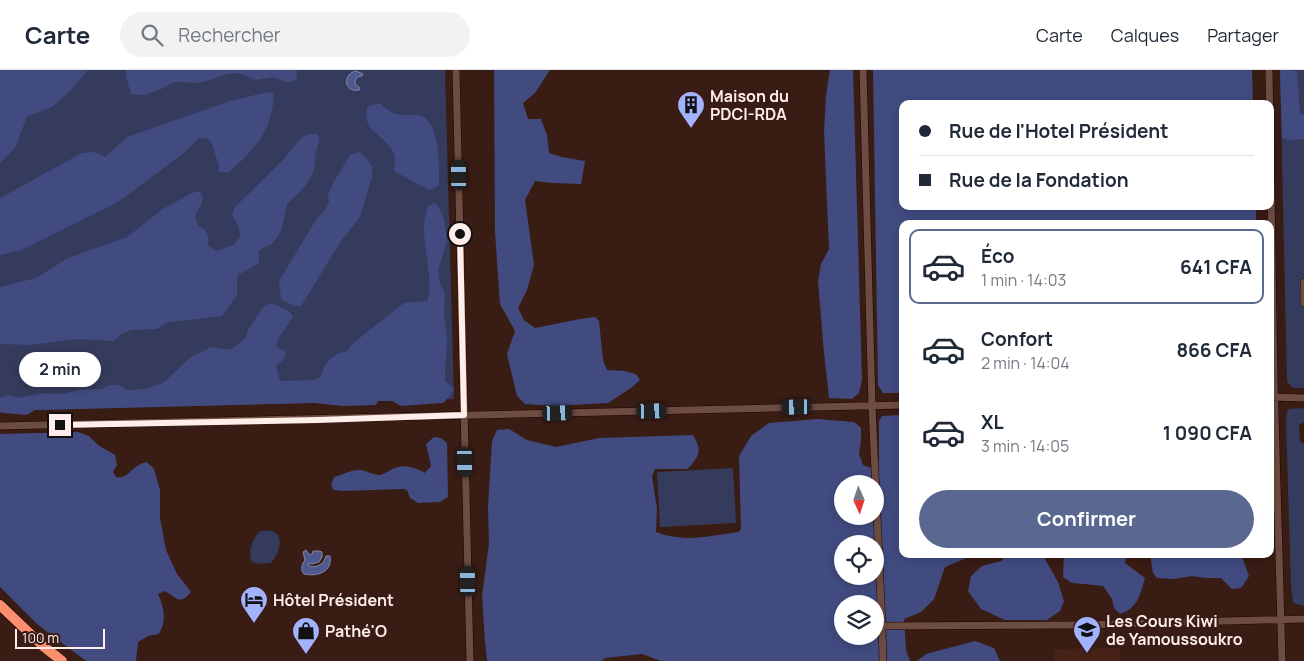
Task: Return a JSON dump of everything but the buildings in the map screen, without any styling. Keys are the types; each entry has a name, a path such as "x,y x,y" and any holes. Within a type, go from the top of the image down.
{"highway":[{"path":"0,604 42,646 62,661"}],"street":[{"path":"456,70 470,661"},
{"path":"863,70 872,406 881,595"},
{"path":"1269,70 1269,100"},
{"path":"1304,282 1304,303"},
{"path":"1274,397 1304,398"},
{"path":"0,426 899,405"},
{"path":"1274,446 1282,661"},
{"path":"884,626 1081,625 1304,619"},
{"path":"883,645 883,661"}],"shaded area":[{"path":"0,70 445,70 454,399 0,411"},
{"path":"0,70 88,70 71,90 52,107 27,117 15,148 0,163"},
{"path":"126,70 297,70 297,78 292,82 286,82 273,77 255,80 235,73 196,83 174,82 144,95 131,94"},
{"path":"494,70 550,70 535,93 523,103 528,119 541,119 547,135 549,153 585,161 581,184 535,181 525,200 534,265 527,290 518,308 524,320 535,328 595,317 599,321 603,360 607,370 636,374 640,380 608,403 554,406 525,404 517,396 507,354 515,331 500,304 495,232"},
{"path":"830,70 853,70 862,380 859,393 852,399 829,398 818,281 821,264 829,249 824,131 826,95"},
{"path":"873,70 1252,70 1253,100 899,100 899,210 1256,210 1256,220 899,220 899,393 883,393 878,385"},
{"path":"1280,70 1304,70 1304,388 1293,388 1287,382"},
{"path":"1280,70 1294,70 1297,73 1300,113 1304,115 1304,139 1289,140 1282,138"},
{"path":"356,71 363,74 357,77 355,81 355,84 360,88 359,90 350,89 347,83 348,76"},
{"path":"268,92 274,93 274,97 270,118 265,131 249,153 229,172 219,172 212,144 207,138 198,139 184,153 118,202 21,250 0,255 0,198 82,153 95,152 105,157 127,137 230,101"},
{"path":"380,103 395,114 419,115 426,119 431,126 437,146 439,186 429,190 394,171 395,159 393,150 373,131 366,116 367,108"},
{"path":"318,134 319,141 314,170 308,182 287,204 282,228 276,239 272,244 259,251 259,263 239,274 237,279 237,295 222,316 168,322 157,329 132,330 123,333 114,341 77,339 30,345 0,344 0,287 36,278 68,258 127,237 163,209 192,193 200,191 203,198 195,216 198,225 208,235 208,245 217,251 235,244 240,236 239,228 232,215 235,207 282,161 302,137"},
{"path":"359,152 366,157 372,167 372,177 360,217 341,241 301,306 294,306 281,299 279,281 316,220 325,210 329,202 328,194 332,185 350,155"},
{"path":"434,203 438,206 444,218 447,241 438,270 440,285 445,292 444,314 447,342 445,381 454,389 443,403 401,406 392,401 378,401 376,405 343,406 314,403 35,410 27,415 0,412 0,398 8,395 19,398 45,393 61,394 79,390 102,389 109,385 119,385 126,390 146,389 163,383 191,357 211,347 232,349 245,338 248,330 264,306 270,303 287,310 293,317 276,345 286,352 284,359 276,366 280,381 314,380 321,377 324,367 329,360 337,354 347,351 352,344 404,303 427,301 429,277 424,225 427,207"},
{"path":"1304,408 1304,422 1299,425 1300,442 1304,444 1304,606 1293,603 1291,586 1286,422 1289,409"},
{"path":"899,415 899,558 966,558 945,567 934,599 921,612 904,619 906,650 910,661 661,661 642,654 605,658 602,661 487,661 482,596 489,544 488,506 492,441 497,430 509,429 527,440 556,447 599,438 693,435 699,450 695,460 688,469 655,469 652,477 657,508 656,532 686,538 738,532 741,529 739,456 751,436 769,423 818,419 854,422 861,428 859,454 863,465 871,468 879,461 879,421 882,416"},
{"path":"78,432 89,436 98,445 115,455 117,465 113,472 116,477 123,477 140,464 147,462 154,469 160,490 160,518 166,550 177,574 191,592 181,600 165,591 158,594 164,614 162,629 159,634 148,636 138,642 136,661 86,661 37,624 0,587 0,434"},
{"path":"434,437 441,438 447,443 448,497 440,502 418,503 410,498 407,490 404,489 341,491 334,490 331,485 334,477 358,470 380,475 395,468 406,467 425,473 431,466 426,444"},
{"path":"733,468 736,523 660,527 657,472"},
{"path":"260,531 272,531 279,537 278,551 271,563 259,564 252,562 250,554 252,545"},
{"path":"306,550 310,555 313,551 322,552 319,562 309,563 308,565 313,567 323,562 326,556 330,556 327,570 314,575 304,574 302,569 305,560 303,552"},
{"path":"1004,558 1045,558 1058,582 1064,601 1060,611 1047,620 1005,620 981,609 968,591 971,576 982,566 1001,561"},
{"path":"1064,558 1126,558 1125,563 1145,578 1135,604 1120,614 1114,608 1112,599 1103,586 1072,583 1063,577"},
{"path":"1151,558 1242,558 1249,576 1241,588 1232,589 1221,578 1192,576 1174,579 1157,578 1153,573"},
{"path":"975,641 994,648 1000,661 917,661 926,654"},
{"name":"Les Cours Kiwi de Yamoussoukro","path":"1120,648 1120,661 1054,661 1054,649"}],"place":[{"name":"Maison du PDCI-RDA","path":"691,129"},
{"name":"Hôtel Président","path":"254,624"},
{"name":"Les Cours Kiwi de Yamoussoukro","path":"1087,654"},
{"name":"Pathé'O","path":"306,655"}],"route":[{"path":"60,425 464,415 460,234"}]}
